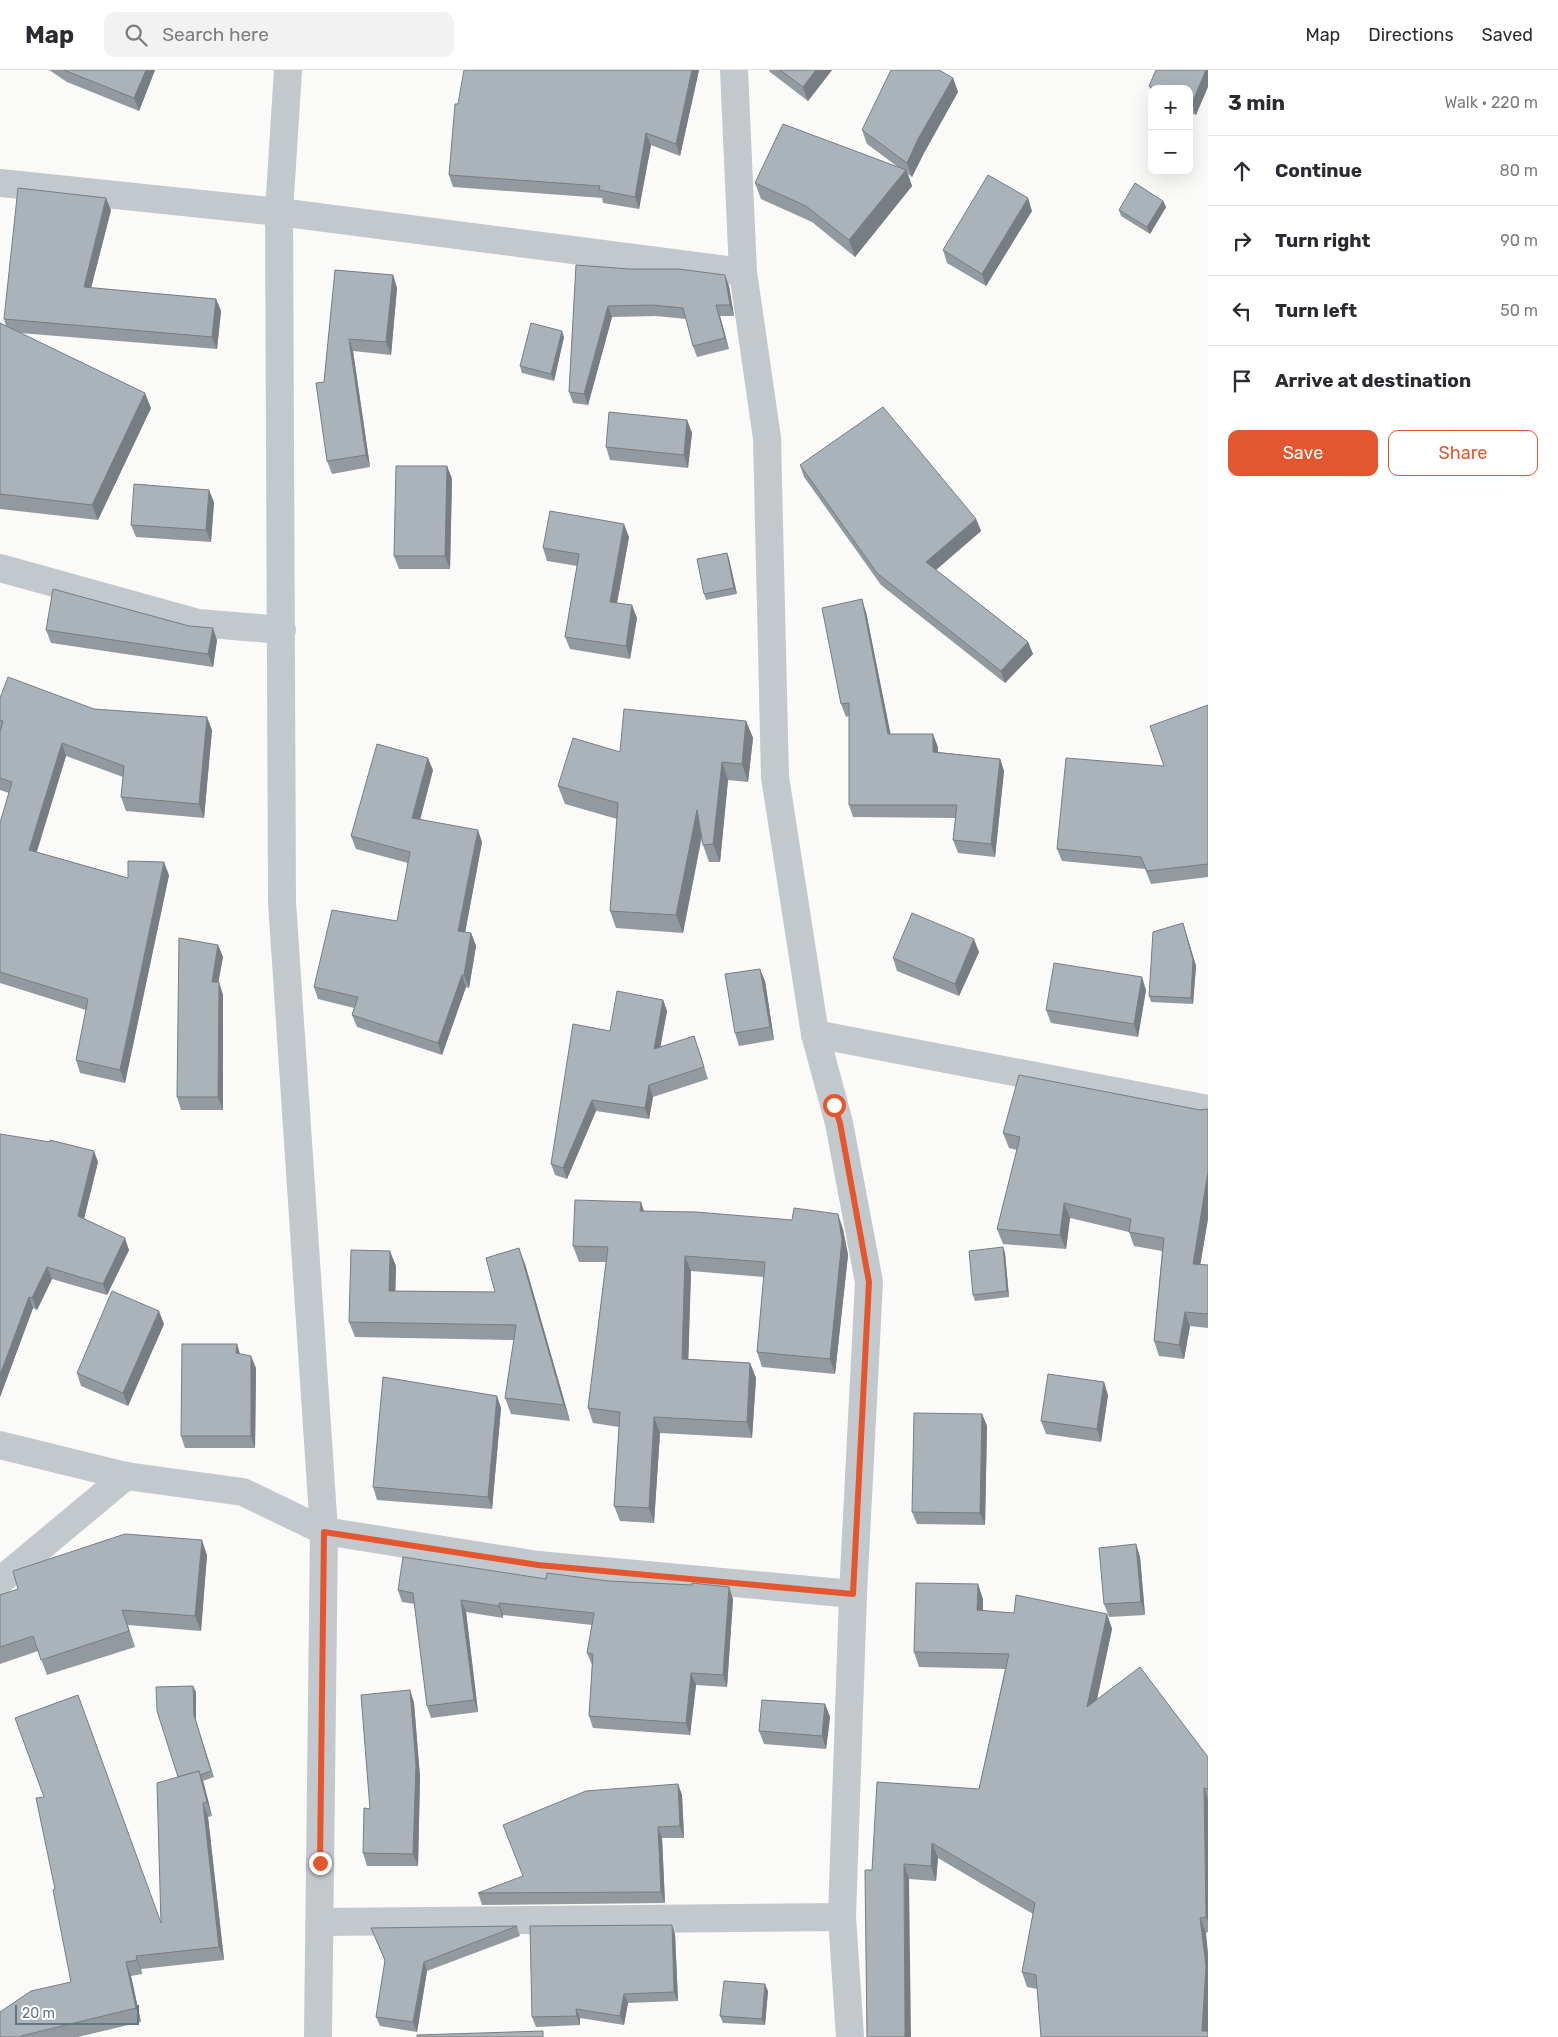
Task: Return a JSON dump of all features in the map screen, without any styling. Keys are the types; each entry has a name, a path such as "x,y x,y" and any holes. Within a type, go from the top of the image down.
{"street":[{"path":"288,70 279,212 282,902 324,1532 318,2037"},
{"path":"734,70 743,272 767,438 775,778 815,1034 840,1123 869,1282 853,1594 842,1917 850,2037"},
{"path":"0,183 279,212 743,272"},
{"path":"0,568 198,623 282,630"},
{"path":"815,1034 1208,1108"},
{"path":"0,1445 126,1476 243,1492 324,1532 538,1565 853,1594"},
{"path":"0,1581 126,1476"},
{"path":"320,1922 842,1917"}],"building":[{"path":"64,70 146,70 134,98"},
{"path":"464,70 692,70 676,144 646,133 635,197 599,190 600,186 449,175 455,104 458,104"},
{"path":"780,70 816,70 803,87"},
{"path":"891,70 939,70 953,78 918,139 907,163 862,130"},
{"path":"1156,70 1206,70 1193,101 1193,85 1149,85"},
{"path":"783,124 906,170 849,240 806,206 755,183"},
{"path":"988,175 1028,198 982,274 943,250"},
{"path":"1135,183 1163,201 1147,227 1119,210"},
{"path":"18,188 106,198 84,287 216,299 212,337 4,319"},
{"path":"576,265 629,269 678,269 725,275 730,305 716,305 725,338 693,346 683,308 652,305 608,306 584,394 569,392"},
{"path":"335,270 393,275 386,342 349,339 366,455 327,461 316,383 324,382"},
{"path":"0,323 145,393 92,505 0,494"},
{"path":"531,323 562,331 551,374 520,366"},
{"path":"883,407 976,519 926,562 1028,642 1001,671 877,573 800,465"},
{"path":"609,412 687,420 684,455 606,447"},
{"path":"396,466 447,466 445,556 394,556"},
{"path":"134,484 209,490 206,530 131,525"},
{"path":"550,511 624,524 610,602 632,605 626,646 565,637 579,554 543,548"},
{"path":"727,553 734,588 704,594 697,559"},
{"path":"53,589 189,626 213,628 208,654 46,630"},
{"path":"862,599 888,734 933,734 933,752 1000,759 991,844 953,840 957,805 849,805 849,703 841,704 822,608"},
{"path":"8,677 94,709 207,717 199,804 121,797 124,766 62,743 29,850 128,878 128,861 164,862 120,1070 76,1060 88,999 0,972 0,823 12,782 0,778 0,732 3,721 0,720 0,698"},
{"path":"1208,705 1208,864 1147,871 1141,857 1057,849 1066,758 1164,766 1150,726"},
{"path":"624,709 746,721 742,764 722,762 713,844 703,845 697,810 676,915 610,911 618,803 558,786 573,738 620,752"},
{"path":"377,744 428,758 412,818 478,830 458,931 471,933 464,975 462,975 438,1043 352,1015 358,997 314,987 332,910 397,921 410,852 351,836"},
{"path":"912,913 974,939 955,984 893,958"},
{"path":"1183,923 1193,960 1191,998 1149,996 1153,932"},
{"path":"179,938 218,945 212,982 219,982 218,1097 177,1097"},
{"path":"1054,963 1142,977 1134,1024 1046,1010"},
{"path":"760,969 770,1027 735,1033 725,974"},
{"path":"617,991 663,1000 654,1049 694,1036 704,1067 649,1085 645,1108 592,1100 563,1168 551,1164 573,1024 610,1031"},
{"path":"1019,1075 1200,1110 1208,1109 1208,1172 1193,1264 1208,1265 1208,1314 1185,1312 1179,1345 1154,1341 1164,1238 1129,1232 1131,1219 1064,1203 1060,1235 997,1229 1020,1137 1003,1133"},
{"path":"0,1134 50,1142 50,1140 94,1151 78,1216 125,1238 103,1284 47,1267 32,1298 29,1297 0,1375"},
{"path":"575,1200 641,1202 640,1211 696,1212 792,1220 794,1208 838,1214 842,1240 830,1359 757,1352 765,1262 685,1256 682,1359 750,1363 747,1422 654,1417 649,1508 614,1506 620,1412 588,1408 608,1247 573,1246"},
{"path":"1003,1247 1007,1291 973,1295 969,1251"},
{"path":"519,1248 564,1405 505,1398 516,1325 349,1322 351,1250 390,1251 389,1291 495,1292 486,1258"},
{"path":"112,1291 159,1311 123,1393 77,1373"},
{"path":"182,1344 237,1344 236,1353 251,1356 251,1436 181,1436"},
{"path":"1048,1374 1104,1382 1097,1429 1041,1421"},
{"path":"383,1377 497,1396 488,1497 373,1487"},
{"path":"914,1413 982,1414 980,1513 912,1512"},
{"path":"125,1534 202,1540 195,1616 122,1610 129,1631 41,1660 33,1636 0,1647 0,1595 18,1589 13,1571"},
{"path":"1136,1544 1141,1602 1104,1604 1099,1548"},
{"path":"403,1557 546,1579 547,1573 608,1581 692,1585 692,1583 729,1587 723,1675 691,1673 686,1723 589,1716 593,1654 587,1653 594,1613 499,1603 499,1606 461,1600 474,1700 427,1706 413,1593 398,1590"},
{"path":"916,1583 978,1584 977,1610 1014,1613 1016,1595 1107,1614 1087,1707 1140,1667 1208,1757 1208,1789 1204,1788 1206,1917 1200,1918 1206,1966 1202,2031 1208,2031 1208,2037 1041,2037 1036,1975 1022,1972 1035,1903 932,1843 931,1866 904,1864 905,2037 867,2037 865,1870 872,1870 877,1782 979,1789 1009,1654 914,1652"},
{"path":"193,1686 194,1715 211,1771 200,1775 199,1771 178,1777 157,1711 156,1687"},
{"path":"410,1690 416,1765 413,1854 363,1853 364,1808 370,1809 361,1695"},
{"path":"78,1695 161,1923 157,1783 199,1771 207,1802 203,1803 219,1947 136,1956 137,1960 126,1962 136,2008 21,2037 0,2037 0,2012 31,1991 71,1982 53,1890 55,1889 36,1798 44,1797 15,1718"},
{"path":"762,1700 825,1704 822,1736 759,1731"},
{"path":"678,1784 680,1826 658,1827 661,1892 478,1893 523,1876 503,1825 586,1791"},
{"path":"672,1925 674,1992 624,1994 620,2016 576,2009 577,2016 532,2017 530,1926"},
{"path":"517,1926 424,1962 413,2022 376,2017 385,1960 371,1928"},
{"path":"724,1981 765,1984 762,2019 720,2016"},
{"path":"543,2031 543,2037 417,2037 417,2035"}],"route":[{"path":"320,1863 324,1532 538,1565 853,1594 869,1282 840,1123 834,1105"}]}
